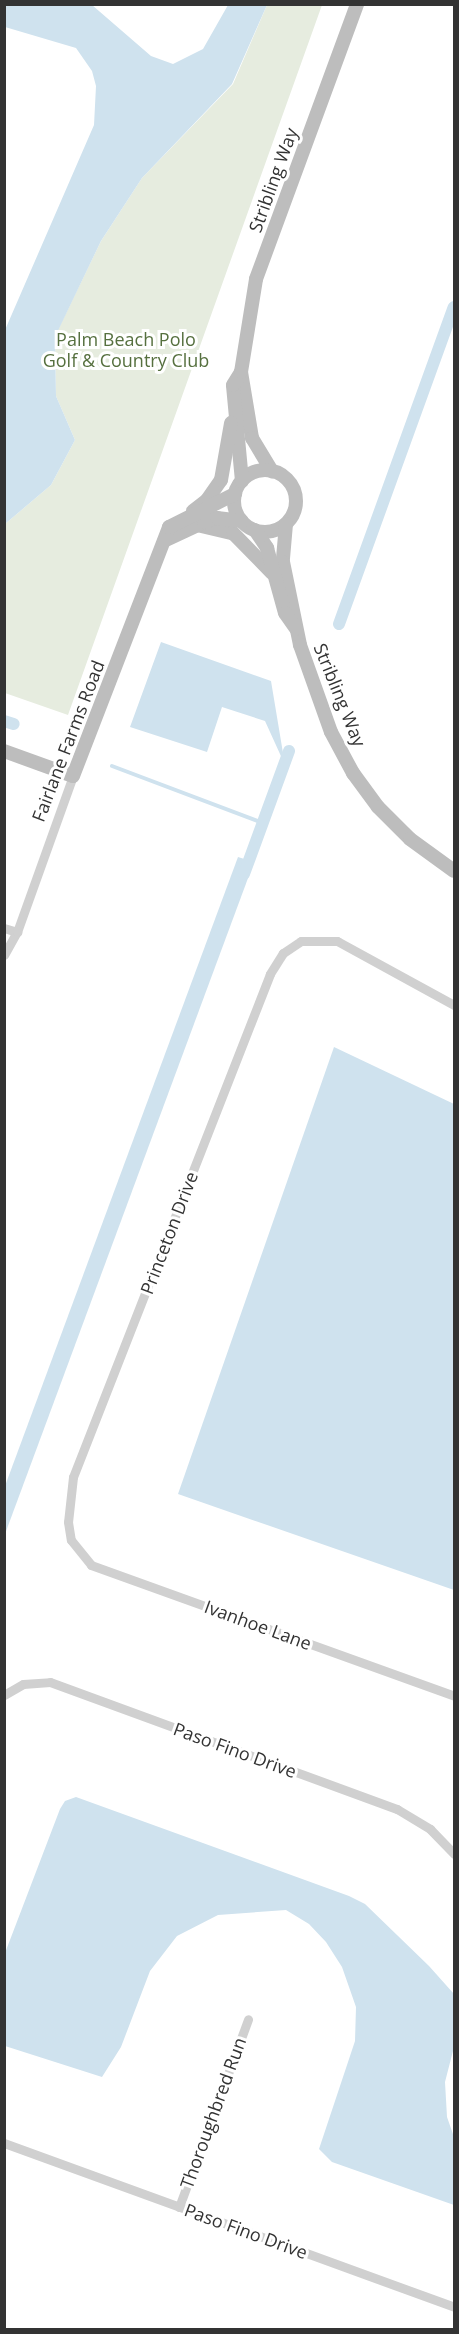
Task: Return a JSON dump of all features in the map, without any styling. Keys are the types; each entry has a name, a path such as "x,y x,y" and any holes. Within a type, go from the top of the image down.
{"street":[{"name":"Stribling Way","path":"272,471 252,438 241,372 256,279 357,4"},
{"name":"Stribling Way","path":"241,372 233,385 242,481"},
{"path":"234,394 224,471 193,520 218,527 242,539 276,580"},
{"path":"258,471 272,471 286,478 294,490 294,512 286,524 273,531 255,530 242,521 236,512 235,494 242,481 258,471"},
{"name":"Fairlane Farms Road","path":"4,956 17,932 155,561 166,540 235,494"},
{"name":"Fairlane Farms Road","path":"193,520 218,518 242,521"},
{"name":"Stribling Way","path":"286,524 283,562 297,630 331,732 353,772 378,807 410,839 454,871"},
{"name":"Stribling Way","path":"255,530 267,548 285,613 297,630"},
{"path":"4,751 74,776"},
{"path":"4,928 17,932"},
{"name":"Princeton Drive","path":"71,1540 68,1522 73,1477 270,974 283,953 302,941 338,941 454,1005"},
{"name":"Ivanhoe Lane","path":"71,1540 91,1565 454,1696"},
{"name":"Paso Fino Drive","path":"4,1695 23,1684 50,1682 397,1809 430,1830 454,1854"},
{"name":"Thoroughbred Run","path":"179,2207 248,2019"},
{"name":"Paso Fino Drive","path":"4,2144 454,2307"}],"green space":[{"name":"Palm Beach Polo Golf & Country Club","path":"267,5 322,5 68,715 5,693 5,524 51,485 75,440 56,396 55,336 101,241 142,178 233,84"}],"water":[{"path":"5,4 92,5 151,56 173,64 203,49 228,5 267,5 232,84 142,178 101,241 55,337 56,396 75,440 51,485 5,524 5,330 94,125 96,86 92,71 76,48 5,27"},
{"path":"161,642 271,681 285,765 265,721 222,707 207,752 130,727"},
{"path":"238,857 254,862 5,1534 5,1486"},
{"path":"334,1047 454,1104 454,1590 178,1494"},
{"path":"76,1797 349,1896 365,1904 429,1966 454,1994 454,2047 445,2082 447,2117 454,2137 454,2205 332,2162 319,2149 355,2041 356,2007 342,1967 326,1942 309,1924 286,1910 218,1915 177,1936 150,1971 121,2047 102,2077 5,2046 5,1953 60,1809 65,1801"}],"waterway":[{"path":"339,624 454,307"},
{"path":"4,721 14,724"},
{"path":"244,874 289,751"},
{"path":"112,766 263,823"}]}
